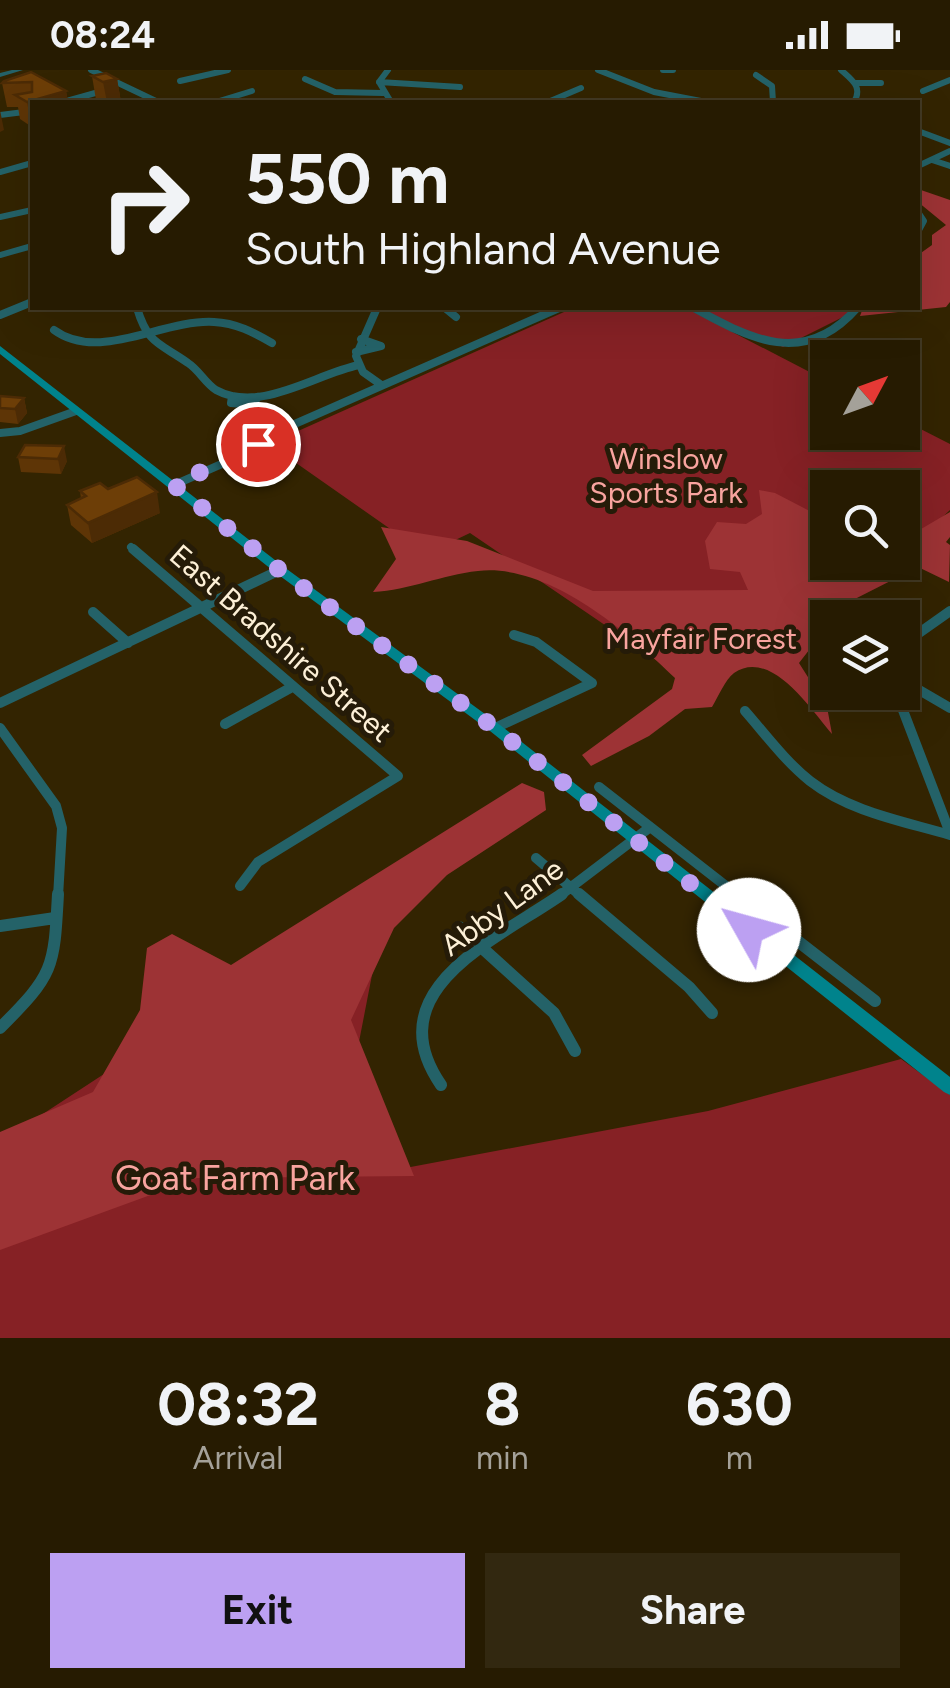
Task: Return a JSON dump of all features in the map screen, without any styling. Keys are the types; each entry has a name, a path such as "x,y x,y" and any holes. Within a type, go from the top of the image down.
{"main road":[{"path":"0,349 280,570 495,728 950,1086"}],"street":[{"path":"0,75 20,70"},
{"path":"91,70 154,100"},
{"path":"180,81 228,70"},
{"path":"598,70 654,92 692,100 700,90"},
{"path":"663,70 673,70"},
{"path":"841,70 856,84 855,100"},
{"path":"375,71 386,72 380,82 383,94 390,100"},
{"path":"756,75 772,86 773,100"},
{"path":"305,79 335,92 383,94"},
{"path":"923,91 950,80"},
{"path":"380,82 460,87"},
{"path":"856,84 881,83"},
{"path":"82,100 122,86"},
{"path":"551,100 581,88"},
{"path":"223,100 252,91"},
{"path":"0,115 30,111"},
{"path":"920,133 950,143"},
{"path":"920,165 950,151"},
{"path":"932,160 950,166"},
{"path":"0,172 30,164"},
{"path":"0,217 30,210"},
{"path":"0,255 30,247"},
{"path":"0,315 30,303"},
{"path":"138,310 143,332 155,346 195,368 214,388 232,396 232,403 242,406 329,370 358,364"},
{"path":"376,310 356,352 358,364 380,384"},
{"path":"447,310 456,317"},
{"path":"174,485 380,384 555,310"},
{"path":"698,310 766,344 784,348 799,345 841,324 855,310"},
{"path":"54,330 65,342 78,346 196,321 224,320 247,326 272,342"},
{"path":"356,352 381,346 361,339"},
{"path":"0,434 76,411"},
{"name":"East Bradshire Street","path":"131,548 398,776 258,862 240,886"},
{"path":"0,703 280,570"},
{"path":"920,632 950,611"},
{"path":"94,612 128,643"},
{"path":"495,728 592,683 536,642 514,635"},
{"path":"225,724 292,688"},
{"path":"920,690 950,708"},
{"path":"745,710 794,766 822,790 862,807 950,834"},
{"path":"903,710 950,834"},
{"path":"0,728 56,806 62,828 55,954 40,988 0,1028"},
{"path":"599,788 875,1002"},
{"name":"Abby Lane","path":"442,1085 432,1074 424,1048 423,1020 431,993 484,947 649,828"},
{"path":"536,858 690,987 712,1013"},
{"path":"0,926 56,918"},
{"path":"459,926 554,1013 575,1051"}],"green space":[{"path":"920,190 950,200 950,302 946,307 920,310 920,254 932,245 932,235 946,225 920,204"},
{"name":"Winslow Sports Park","path":"569,310 690,310 810,372 810,450 920,450 920,429 950,444 950,510 920,538 920,470 810,470 810,577 687,681 470,533 426,554 269,444"},
{"path":"700,310 857,310 783,347"},
{"path":"862,310 917,310 860,316"},
{"name":"Mayfair Forest","path":"759,490 775,493 810,511 810,580 892,580 853,600 810,600 810,649 799,663 810,680 810,708 776,675 748,667 731,676 712,707 685,709 649,736 591,766 582,755 672,689 675,678 634,641 559,589 505,571 464,573 373,592 396,559 381,527 467,541 593,591 748,590 740,572 710,569 705,541 717,522 746,524 762,514"},
{"name":"Mayfair Forest","path":"950,512 950,537 946,542 950,545 949,582 920,568 920,530"},
{"name":"Mayfair Forest","path":"812,710 828,710 832,734"},
{"path":"522,783 544,792 546,810 447,875 394,928 351,1020 414,1176 197,1178 0,1250 0,1132 93,1092 140,1010 147,948 172,934 231,965"},
{"name":"Goat Farm Park","path":"419,868 379,939 358,1047 400,1169 708,1111 901,1059 950,1095 950,1338 0,1338 0,1142"}],"building":[{"path":"31,72 66,91 27,102 15,95 32,92 32,82 4,81"},
{"path":"106,73 117,79 103,82 92,76"},
{"path":"0,396 24,398 15,409 0,408"},
{"path":"25,445 64,446 58,459 18,457"},
{"path":"137,477 157,492 88,523 67,505 86,496 80,491 100,483 108,489"}],"route":[{"path":"258,444 174,485 286,575 495,728 749,930"}]}
